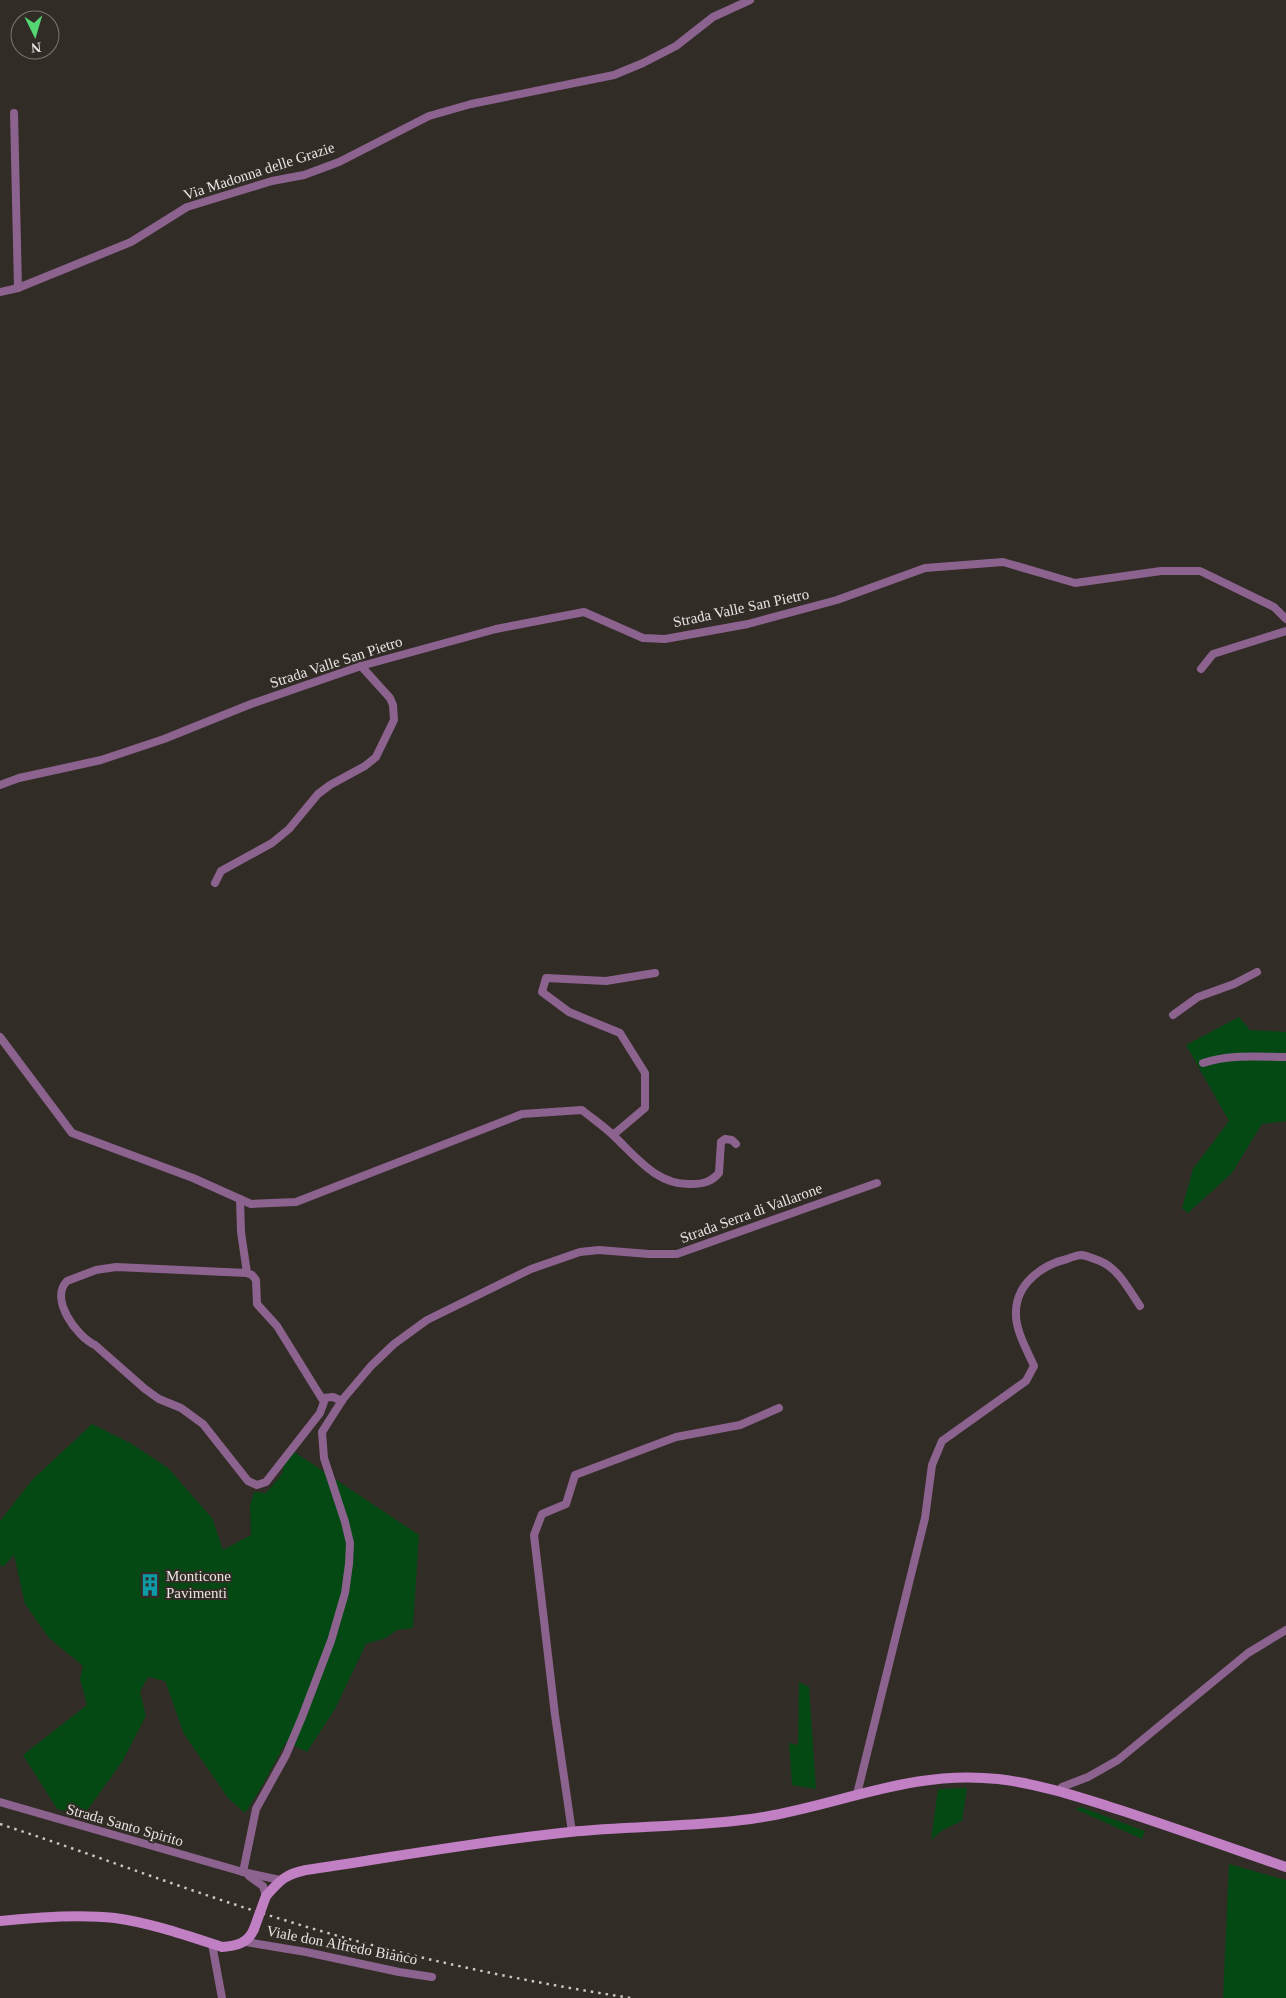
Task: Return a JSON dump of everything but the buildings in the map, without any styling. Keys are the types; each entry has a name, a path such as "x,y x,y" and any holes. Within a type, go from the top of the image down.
{"street":[{"name":"Via Madonna delle Grazie","path":"0,292 18,288 131,242 187,207 272,181 304,174 338,162 429,116 481,102 614,74 643,63 676,46 713,17 750,0"},
{"path":"14,113 18,288"},
{"name":"Strada Valle San Pietro","path":"0,785 19,778 101,760 155,742 251,704 361,666 496,629 584,612 643,638 665,638 748,624 819,605 924,568 1003,562 1075,583 1161,571 1200,571 1274,607 1286,619"},
{"path":"1201,669 1212,654 1286,631"},
{"path":"215,883 221,871 272,843 330,785 365,766 376,757 394,720 393,704 390,698 361,666"},
{"path":"1173,1015 1198,997 1234,984 1257,972"},
{"path":"613,1135 645,1108 645,1073 620,1033 569,1012 542,992 546,978 606,981 654,973"},
{"path":"0,1037 72,1133 194,1178 251,1204 296,1202 354,1178 429,1152 522,1114 582,1110 613,1135 652,1172 666,1180 682,1185 706,1183 713,1180 720,1173 721,1142 725,1139 732,1140 736,1144"},
{"path":"1203,1063 1240,1056 1286,1057"},
{"name":"Strada Serra di Vallarone","path":"243,1872 256,1809 286,1755 302,1717 331,1641 345,1593 350,1543 322,1446 322,1432 342,1401 371,1366 394,1344 426,1320 532,1269 568,1255 600,1250 677,1254 877,1182"},
{"path":"240,1199 241,1232 248,1273"},
{"path":"857,1794 925,1518 932,1465 942,1441 1026,1381 1034,1366 1019,1329 1016,1313 1018,1296 1025,1284 1038,1272 1058,1261 1081,1255 1102,1262 1120,1275 1140,1306"},
{"path":"106,1268 176,1268 248,1273 256,1280 257,1304 277,1326 323,1398 324,1405 266,1482 261,1485 254,1485 244,1476 203,1424 181,1408 159,1399 110,1360 95,1345 86,1341 70,1321 62,1302 61,1290 67,1281 106,1268"},
{"path":"323,1398 336,1397 342,1401"},
{"path":"572,1832 555,1715 534,1534 542,1514 566,1504 575,1475 676,1437 740,1425 779,1408"},
{"path":"1059,1790 1062,1787 1088,1777 1118,1760 1248,1653 1286,1630"},
{"path":"282,1878 306,1870 572,1832 754,1818 791,1812 857,1794 934,1778 961,1777 997,1779 1059,1790 1286,1867"},
{"name":"Strada Santo Spirito","path":"0,1802 243,1872 282,1878"},
{"name":"Strada Santo Spirito","path":"243,1872 263,1886 266,1896"},
{"name":"Viale don Alfredo Bianco","path":"246,1942 254,1929 266,1896 282,1878"},
{"name":"Viale don Alfredo Bianco","path":"0,1921 57,1917 116,1918 222,1946 234,1946 246,1942 432,1977"},
{"path":"212,1944 222,1998"}],"green space":[{"path":"1239,1017 1250,1030 1286,1032 1286,1121 1262,1124 1232,1173 1188,1213 1182,1208 1193,1169 1229,1121 1186,1045"},
{"path":"92,1424 132,1444 168,1468 212,1518 223,1550 251,1535 250,1505 254,1492 266,1493 282,1474 285,1461 293,1451 419,1535 413,1628 397,1630 386,1638 366,1644 335,1709 307,1752 286,1742 245,1813 228,1798 184,1734 165,1681 148,1677 140,1692 146,1716 122,1762 83,1816 57,1809 23,1755 87,1705 80,1679 83,1666 49,1638 25,1604 14,1555 3,1567 0,1565 0,1521 32,1480"},
{"path":"799,1682 809,1687 816,1789 792,1785 789,1743 798,1745"},
{"path":"967,1788 962,1821 943,1830 931,1840 938,1789"},
{"path":"1081,1807 1145,1831 1142,1839 1075,1809"},
{"path":"1229,1864 1286,1880 1286,1998 1223,1998"}],"railway":[{"path":"0,1824 212,1897 327,1933 500,1975 631,1998"}],"place":[{"name":"Monticone Pavimenti","path":"150,1585"}]}
